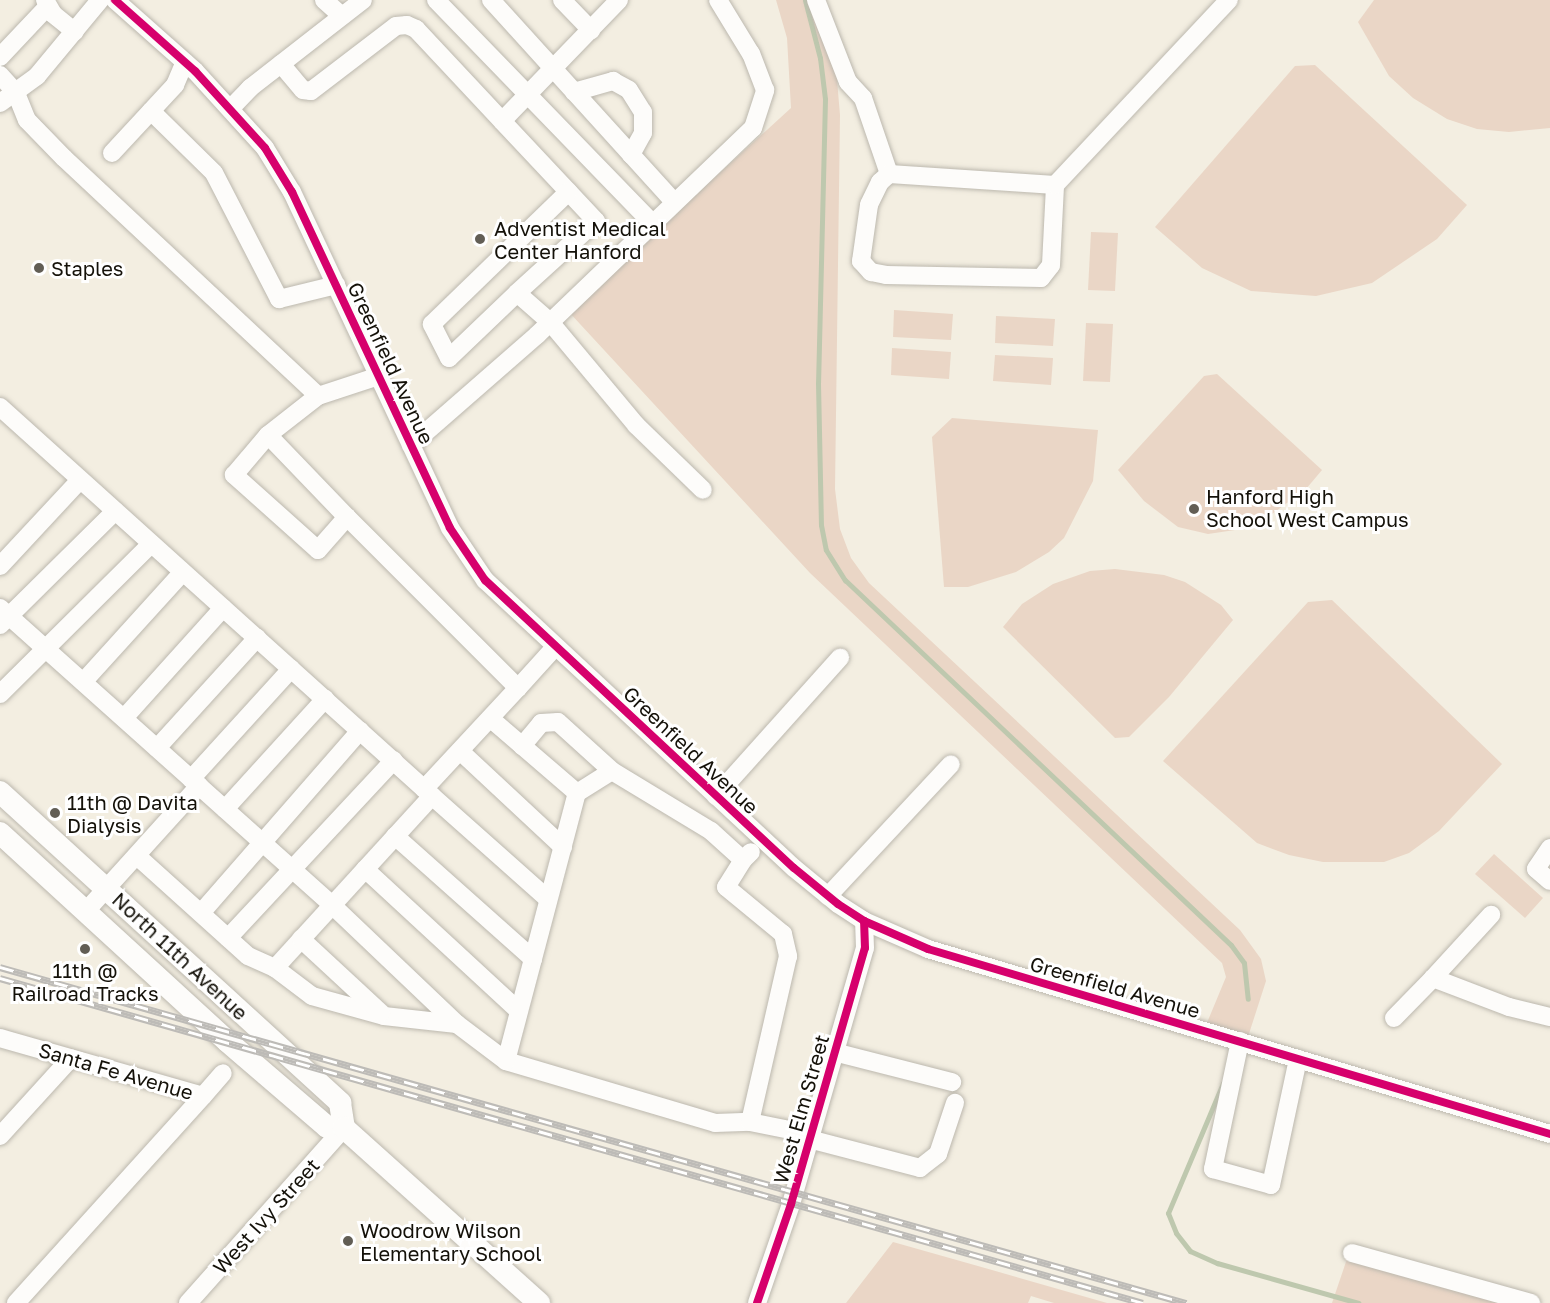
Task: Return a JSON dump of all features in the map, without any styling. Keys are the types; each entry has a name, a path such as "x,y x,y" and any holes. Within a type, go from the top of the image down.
{"main road":[{"name":"North 11th Avenue","path":"0,792 340,1103 344,1128"},
{"name":"North 11th Avenue","path":"0,833 327,1127 344,1128 539,1303"}],"street":[{"path":"0,104 37,76 100,0"},
{"name":"Greenfield Avenue","path":"115,0 185,62 231,108 265,148 292,192 467,558 555,647 762,839 828,896 864,921 939,952 1550,1134"},
{"path":"324,0 342,16"},
{"path":"231,108 281,64 363,0"},
{"path":"436,0 652,223"},
{"path":"491,0 674,202"},
{"path":"562,0 591,30"},
{"path":"502,121 619,0"},
{"path":"411,445 550,322 753,128 765,90 751,54 718,0"},
{"path":"816,0 848,82 863,98 889,174"},
{"path":"1055,185 889,174 880,182 869,205 860,256 867,269 886,275 1041,278 1051,265 1055,185 1230,0"},
{"path":"0,57 47,3 75,32"},
{"path":"281,64 303,90 311,91 396,27 407,25 416,29 596,221 449,358 432,324 568,192"},
{"path":"112,153 175,85 185,62"},
{"path":"0,75 16,93 27,120 64,158 318,396"},
{"path":"574,92 613,81 629,90 643,112 643,133 632,155"},
{"path":"152,111 214,173 279,299 336,285"},
{"path":"517,293 550,322 636,425 703,490"},
{"path":"347,517 318,550 234,475 268,435 318,396 379,376"},
{"path":"0,407 548,899"},
{"path":"268,435 518,688"},
{"path":"0,566 80,480"},
{"path":"115,511 4,617 45,647 84,681 332,905 457,1024 506,1061 715,1123 750,1122 810,1136 920,1168 938,1154 955,1102"},
{"path":"0,694 151,544"},
{"path":"84,681 183,572"},
{"path":"124,718 224,608"},
{"path":"157,748 257,638"},
{"path":"275,968 395,836 460,751 555,647"},
{"path":"716,796 840,658"},
{"path":"86,910 137,856 195,782 291,669"},
{"path":"225,809 325,699"},
{"path":"491,718 577,793"},
{"path":"522,746 541,723 558,722 612,771 711,831 743,860"},
{"path":"201,913 260,840 360,730"},
{"path":"460,751 563,847"},
{"path":"228,938 394,760"},
{"path":"828,896 951,764"},
{"path":"506,1061 577,793 612,771"},
{"path":"395,836 533,959"},
{"path":"750,1122 788,956 783,934 726,887 743,860 762,839"},
{"path":"1550,848 1536,869 1550,881"},
{"path":"137,856 248,956 275,968 312,996 384,1016 457,1024"},
{"path":"365,869 518,1010"},
{"path":"1394,1018 1491,915"},
{"name":"West Elm Street","path":"757,1303 770,1270 865,948 864,921"},
{"path":"301,939 384,1016"},
{"path":"1433,978 1498,1003 1550,1017"},
{"name":"Santa Fe Avenue","path":"0,1038 203,1096 223,1073"},
{"path":"1240,1041 1213,1168 1271,1185 1298,1059"},
{"path":"834,1052 952,1082"},
{"path":"0,1136 71,1058"},
{"path":"16,1303 203,1096"},
{"name":"West Ivy Street","path":"188,1303 344,1128"},
{"path":"1352,1253 1531,1303"}],"shaded area":[{"path":"776,0 823,0 833,33 840,115 835,489 840,529 851,558 869,583 1240,930 1261,959 1266,981 1246,1043 1204,1030 1226,977 1222,963 810,573 568,311 791,108 787,38"},
{"path":"1374,0 1550,0 1550,128 1509,132 1477,129 1447,119 1413,98 1389,76 1358,22"},
{"path":"1315,65 1467,205 1437,239 1372,283 1316,296 1251,291 1202,268 1155,227 1295,66"},
{"path":"1091,232 1118,233 1115,291 1088,290"},
{"path":"894,310 953,314 951,340 893,337"},
{"path":"996,316 1055,319 1053,346 995,343"},
{"path":"1086,323 1113,324 1110,382 1083,381"},
{"path":"892,348 951,352 949,379 891,375"},
{"path":"995,355 1053,358 1051,385 993,381"},
{"path":"1217,374 1322,470 1306,489 1268,517 1235,530 1208,534 1178,527 1144,501 1118,470 1204,376"},
{"path":"952,418 1098,430 1093,481 1064,538 1049,552 1016,572 968,587 944,587 932,437"},
{"path":"1115,569 1164,575 1185,582 1221,605 1233,620 1169,697 1129,737 1115,738 1003,627 1022,604 1053,584 1090,571"},
{"path":"1332,600 1502,764 1439,831 1409,853 1384,862 1323,862 1289,855 1257,843 1163,761 1308,602"},
{"path":"1494,854 1543,898 1525,918 1475,874"},
{"path":"893,1242 1107,1303 1054,1303 1031,1296 1028,1303 846,1303"},
{"path":"1348,1256 1522,1303 1332,1303"}],"waterway":[{"path":"805,0 820,58 825,99 818,383 821,525 826,550 845,580 1231,945 1244,963 1248,999"},
{"path":"1223,1083 1168,1213 1176,1233 1190,1251 1217,1263 1358,1303"}],"railway":[{"path":"0,967 1186,1303"},
{"path":"0,978 1143,1303"}],"cycle path":[{"path":"115,0 195,71 265,148 292,192 450,528 485,580 794,868 838,904 864,921 928,949 1550,1134"},
{"path":"757,1303 791,1204 865,948 864,921"}],"place":[{"name":"Adventist Medical Center Hanford","path":"480,239"},
{"name":"Staples","path":"39,268"},
{"name":"Hanford High School West Campus","path":"1194,509"},
{"name":"11th @ Davita Dialysis","path":"55,813"},
{"name":"11th @ Railroad Tracks","path":"85,949"},
{"name":"Woodrow Wilson Elementary School","path":"348,1241"}]}
